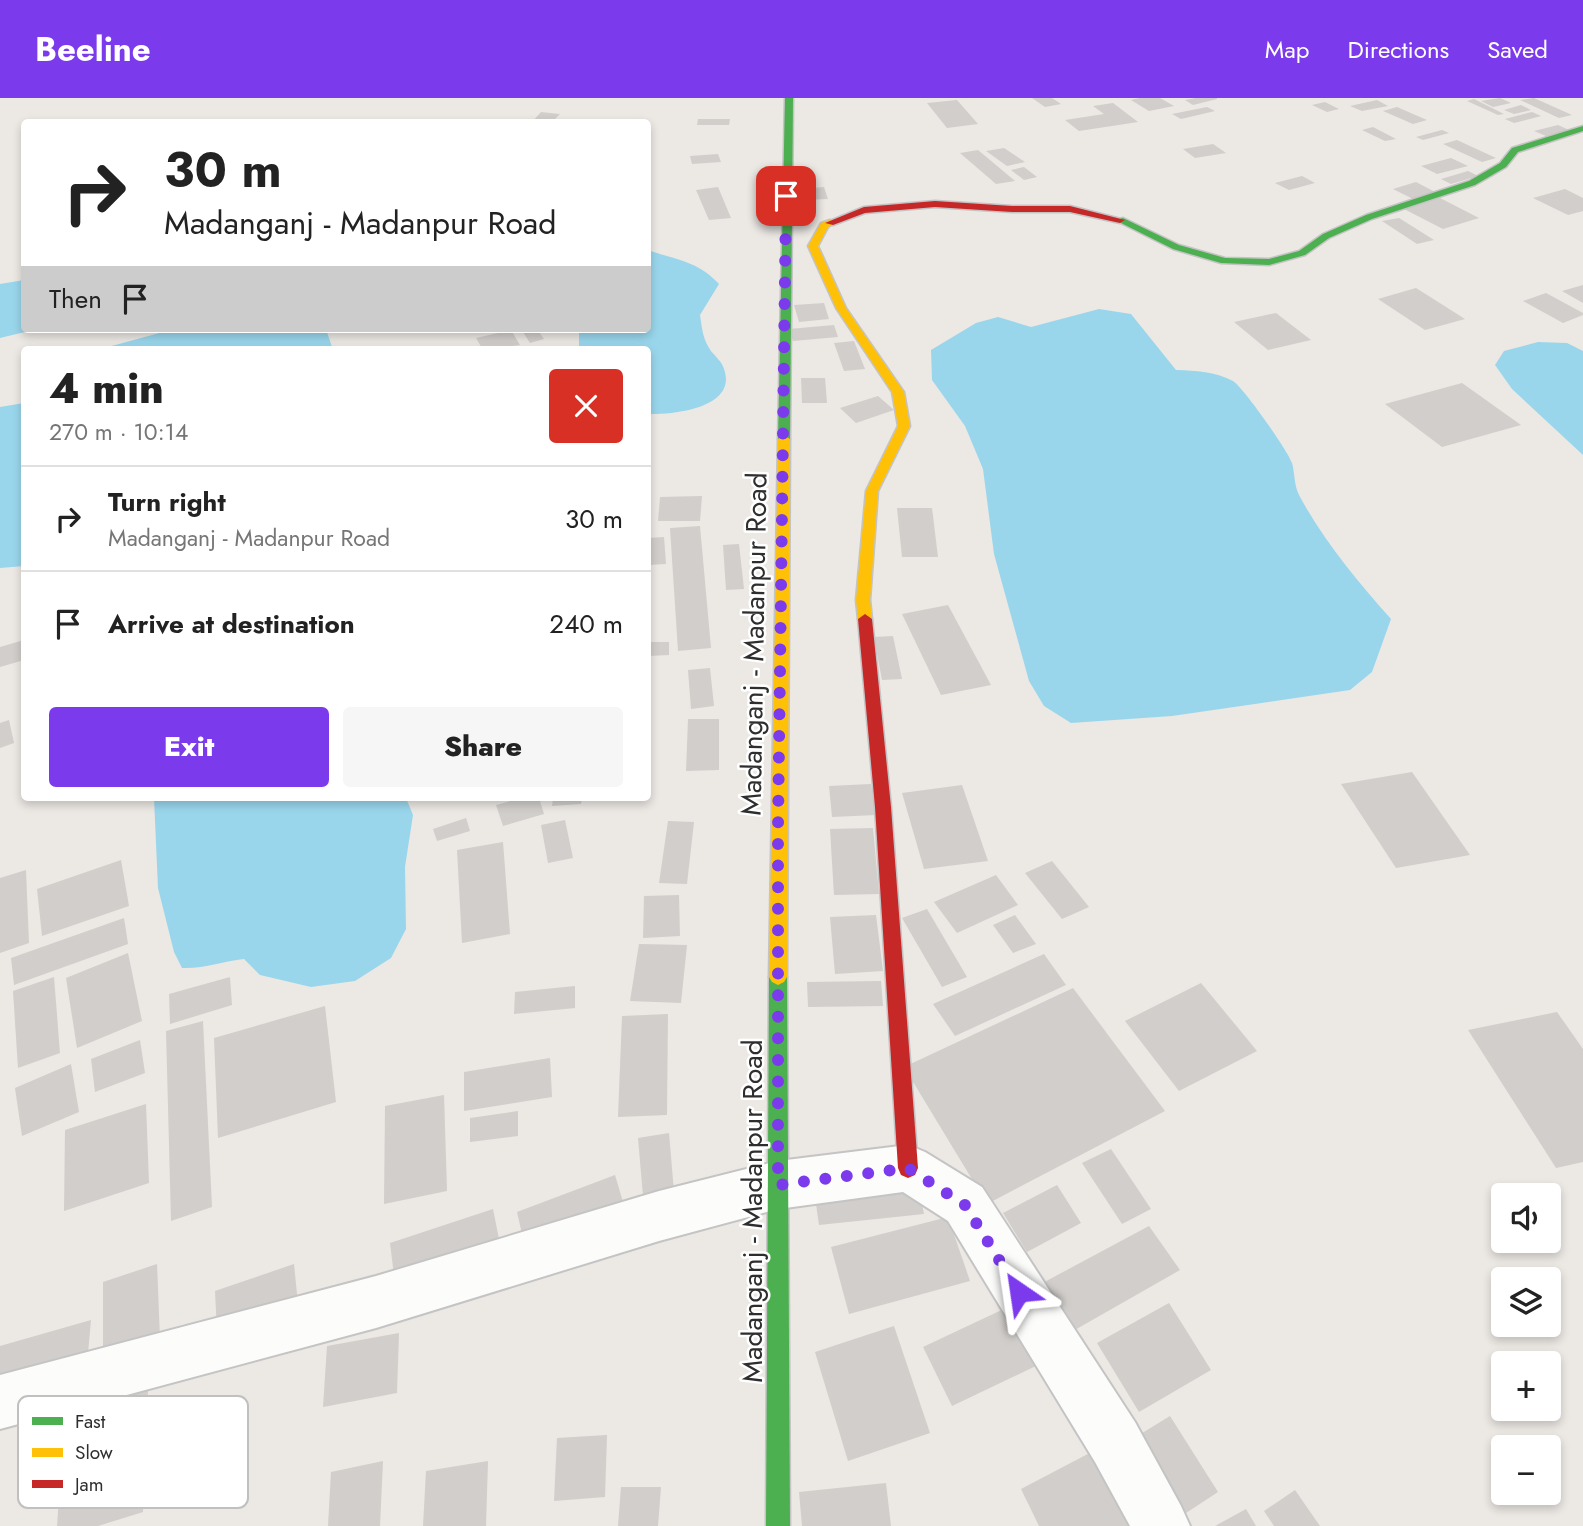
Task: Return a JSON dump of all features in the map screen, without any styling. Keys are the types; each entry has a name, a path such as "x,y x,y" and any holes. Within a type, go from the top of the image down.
{"street":[{"name":"Madanganj - Madanpur Road","path":"778,1526 778,828 789,98"},
{"path":"908,1168 883,807 863,600 872,491 904,426 898,392 841,308 813,246 824,225 864,210 935,204 1012,209 1070,209 1117,219 1176,247 1224,261 1269,262 1302,253 1326,236 1369,217 1472,183 1503,165 1515,150 1583,128"},
{"path":"23,1396 376,1302 659,1216 778,1185 908,1168 965,1205 1115,1442 1161,1526"},
{"path":"0,1402 18,1397"}],"water":[{"path":"651,251 695,266 719,284 700,315 705,338 723,366 726,382 722,393 701,407 651,414 651,346 579,346 579,333 651,333"},
{"path":"21,280 21,333 0,338 0,284"},
{"path":"1099,309 1131,314 1176,370 1212,373 1233,381 1274,433 1292,463 1299,495 1319,528 1353,575 1391,619 1372,672 1350,690 1172,716 1071,723 1044,706 1029,681 994,554 983,469 965,426 932,380 931,350 976,323 998,317 1031,327"},
{"path":"159,333 327,333 332,346 112,346"},
{"path":"1538,342 1567,343 1583,351 1583,455 1512,389 1495,365 1504,351"},
{"path":"21,404 21,566 0,568 0,407"},
{"path":"154,801 407,801 413,815 405,867 406,929 391,958 355,981 311,987 260,975 244,959 182,968 174,952 158,888"}],"building":[{"path":"1032,98 1052,98 1061,104 1045,107"},
{"path":"1160,98 1174,106 1149,111 1131,100"},
{"path":"1500,98 1511,103 1493,107 1481,101"},
{"path":"1534,98 1572,115 1559,118 1520,100"},
{"path":"1217,99 1193,105 1185,100"},
{"path":"1474,99 1504,114 1498,115 1467,101"},
{"path":"957,100 978,124 947,128 927,103"},
{"path":"1377,100 1388,106 1362,111 1350,106"},
{"path":"1325,102 1339,109 1327,112 1312,105"},
{"path":"1113,103 1138,122 1079,131 1065,120 1104,114 1093,106"},
{"path":"1521,105 1531,110 1514,114 1504,110"},
{"path":"1207,107 1215,111 1181,119 1172,114"},
{"path":"1397,107 1427,120 1413,124 1383,111"},
{"path":"541,112 560,114 555,119 535,119"},
{"path":"1532,112 1541,116 1514,123 1505,119"},
{"path":"698,119 730,119 729,125 697,125"},
{"path":"1558,125 1569,130 1546,136 1534,131"},
{"path":"1373,127 1396,139 1385,141 1362,130"},
{"path":"1442,130 1449,133 1423,140 1416,137"},
{"path":"1457,140 1496,158 1482,162 1443,144"},
{"path":"1213,144 1226,153 1195,158 1183,149"},
{"path":"1004,148 1025,162 1007,166 986,151"},
{"path":"978,150 1015,181 996,184 960,153"},
{"path":"718,154 721,162 692,164 690,156"},
{"path":"1451,158 1468,166 1437,174 1421,166"},
{"path":"1024,167 1037,177 1024,180 1011,170"},
{"path":"1468,171 1478,176 1451,184 1441,179"},
{"path":"1302,176 1315,183 1289,190 1275,183"},
{"path":"1416,182 1435,192 1413,199 1393,189"},
{"path":"718,187 731,218 709,220 696,190"},
{"path":"824,187 828,199 802,200 799,189"},
{"path":"1565,189 1583,198 1583,211 1568,215 1533,198"},
{"path":"1440,198 1479,218 1443,229 1404,209"},
{"path":"794,212 816,216 808,226 785,222"},
{"path":"1399,218 1434,240 1417,244 1382,221"},
{"path":"1583,285 1583,303 1562,291"},
{"path":"1416,288 1465,319 1425,330 1378,299"},
{"path":"1546,293 1583,315 1563,323 1523,301"},
{"path":"824,303 829,319 799,322 794,305"},
{"path":"1276,313 1311,340 1268,350 1234,322"},
{"path":"834,325 838,337 793,341 789,329"},
{"path":"513,333 520,345 481,346 476,338"},
{"path":"524,333 540,333 544,339 530,343"},
{"path":"854,341 865,369 844,371 834,343"},
{"path":"801,378 825,378 827,403 802,403"},
{"path":"1462,383 1521,425 1442,447 1385,404"},
{"path":"878,396 894,410 856,423 840,408"},
{"path":"702,496 700,521 658,521 660,497"},
{"path":"897,508 932,508 938,557 902,557"},
{"path":"700,526 711,648 678,651 670,528"},
{"path":"664,537 666,564 651,565 651,538"},
{"path":"739,544 744,589 726,590 723,545"},
{"path":"948,605 991,685 941,695 902,614"},
{"path":"893,636 902,679 882,680 874,637"},
{"path":"21,641 21,661 0,667 0,647"},
{"path":"651,642 669,642 669,655 651,656"},
{"path":"710,668 714,706 691,709 688,670"},
{"path":"688,719 719,719 719,770 686,771"},
{"path":"9,720 14,743 0,748 0,723"},
{"path":"1412,772 1470,855 1396,868 1341,784"},
{"path":"871,784 876,815 832,817 829,786"},
{"path":"962,785 988,861 924,869 902,793"},
{"path":"511,801 540,801 544,814 503,826 496,805"},
{"path":"553,801 582,801 581,804 552,806"},
{"path":"466,818 470,831 437,841 433,829"},
{"path":"565,820 573,858 548,863 541,825"},
{"path":"668,821 694,822 687,884 659,883"},
{"path":"873,828 879,894 834,895 830,829"},
{"path":"503,842 510,934 462,943 457,850"},
{"path":"121,860 129,906 42,936 37,889"},
{"path":"1052,861 1089,907 1062,919 1025,873"},
{"path":"26,870 29,943 0,953 0,878"},
{"path":"996,875 1018,905 957,933 934,902"},
{"path":"679,895 680,936 643,938 644,896"},
{"path":"927,909 967,977 942,987 902,918"},
{"path":"876,915 883,971 835,974 830,917"},
{"path":"1015,915 1036,944 1013,953 993,925"},
{"path":"124,918 128,944 14,985 11,958"},
{"path":"639,944 687,945 681,1003 630,1001"},
{"path":"128,953 142,1021 77,1048 66,978"},
{"path":"1044,954 1066,985 955,1036 933,1004"},
{"path":"54,977 60,1053 18,1068 13,991"},
{"path":"230,977 232,1005 170,1024 169,994"},
{"path":"881,981 883,1006 808,1007 807,982"},
{"path":"1201,983 1257,1051 1179,1091 1125,1021"},
{"path":"575,986 575,1008 514,1014 515,992"},
{"path":"1073,988 1165,1111 987,1204 904,1067"},
{"path":"325,1006 336,1102 218,1138 214,1038"},
{"path":"1557,1012 1583,1049 1583,1162 1556,1168 1468,1030"},
{"path":"668,1014 667,1115 618,1117 622,1016"},
{"path":"203,1021 212,1207 171,1221 166,1031"},
{"path":"140,1040 145,1073 95,1092 91,1059"},
{"path":"550,1058 552,1097 464,1111 464,1072"},
{"path":"71,1064 79,1112 22,1136 15,1088"},
{"path":"444,1095 447,1191 384,1204 385,1106"},
{"path":"146,1104 149,1183 64,1211 65,1130"},
{"path":"518,1111 518,1136 470,1142 470,1118"},
{"path":"669,1133 674,1192 643,1196 638,1138"},
{"path":"1111,1149 1151,1209 1122,1224 1082,1163"},
{"path":"615,1175 623,1202 523,1238 517,1212"},
{"path":"917,1179 924,1214 819,1225 814,1190"},
{"path":"1057,1185 1081,1223 1027,1252 1003,1213"},
{"path":"493,1209 501,1249 395,1284 390,1243"},
{"path":"948,1217 970,1281 849,1314 831,1247"},
{"path":"1149,1226 1180,1270 1066,1335 1037,1286"},
{"path":"157,1264 160,1339 103,1358 103,1282"},
{"path":"294,1264 298,1304 217,1332 215,1291"},
{"path":"1169,1303 1211,1370 1139,1412 1097,1343"},
{"path":"1008,1307 1038,1365 952,1406 923,1347"},
{"path":"91,1320 87,1364 0,1388 0,1346"},
{"path":"894,1326 930,1433 848,1461 815,1352"},
{"path":"399,1333 397,1393 323,1407 327,1346"},
{"path":"148,1390 148,1396 127,1396"},
{"path":"1170,1416 1218,1492 1186,1513 1139,1435"},
{"path":"607,1435 605,1497 554,1501 557,1438"},
{"path":"1103,1446 1146,1526 1039,1526 1021,1489"},
{"path":"383,1461 380,1526 328,1526 331,1472"},
{"path":"488,1461 486,1526 423,1526 426,1471"},
{"path":"886,1483 891,1526 802,1526 799,1492"},
{"path":"621,1487 661,1487 658,1526 618,1526"},
{"path":"1295,1490 1320,1526 1274,1526 1264,1511"},
{"path":"58,1508 143,1508 143,1512 98,1526 57,1526"},
{"path":"1246,1509 1256,1526 1215,1526"}],"traffic: fast":[{"path":"784,439 789,98"},
{"path":"1120,220 1176,247 1224,261 1269,262 1302,253 1326,236 1369,217 1472,183 1503,165 1515,150 1583,128"},
{"path":"778,977 778,1526"}],"traffic: slow":[{"path":"830,223 824,225 813,246 841,308 898,392 904,426 872,491 863,600 865,619"},
{"path":"778,977 784,439"}],"traffic: jam":[{"path":"830,223 864,210 935,204 1012,209 1070,209 1120,220"},
{"path":"865,619 883,807 908,1168"}],"route":[{"path":"786,196 778,828 778,1185 908,1168 965,1205 1019,1292"}]}
